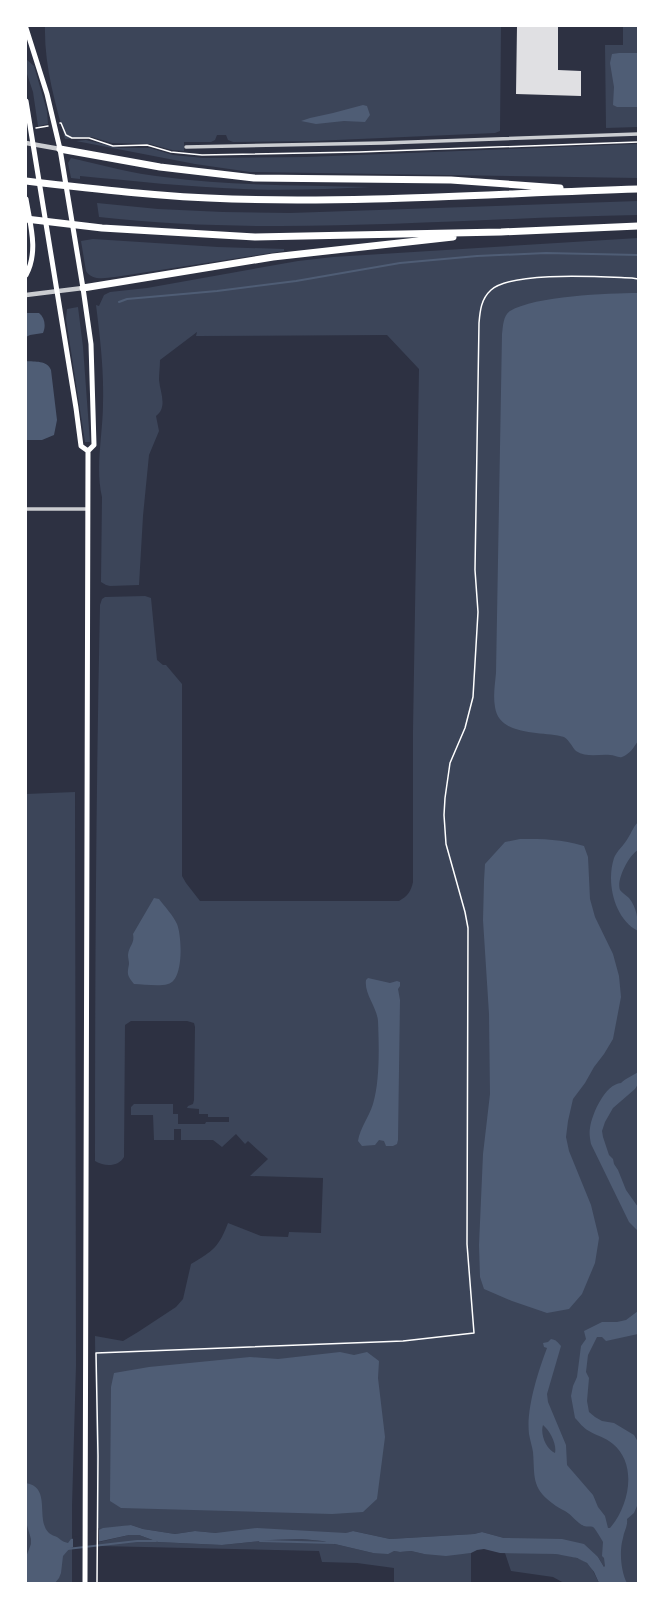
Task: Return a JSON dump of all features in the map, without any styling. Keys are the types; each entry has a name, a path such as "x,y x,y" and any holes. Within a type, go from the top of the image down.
{"highway":[{"path":"60,149 174,169 254,178 451,180 598,190"},
{"path":"26,181 98,190 231,199 281,200 375,199 638,189"},
{"path":"26,219 102,228 254,237 501,232 638,226"},
{"path":"83,288 273,257 501,232"}],"main road":[{"path":"26,28 47,94 60,149 91,344 94,406 94,445 88,451 84,1583"},
{"path":"26,104 81,446 88,451"},
{"path":"26,199 33,250 30,267 26,275"}],"street":[{"path":"186,147 383,143 638,134"},
{"path":"26,143 60,149"},
{"path":"26,295 83,288"},
{"path":"26,509 88,509"}],"path":[{"path":"38,128 48,126"},
{"path":"97,1583 96,1353 403,1341 474,1333 467,1244 468,937 465,912 446,844 444,815 450,764 465,728 473,697 478,612 475,570 480,308 490,291 498,285 510,281 553,276 610,277 638,280"}],"shaded area":[{"path":"45,26 501,26 500,131 495,133 314,141 233,142 228,140 226,135 217,135 215,140 211,142 184,142 184,151 172,150 150,144 112,143 92,137 65,139 48,69"},
{"path":"623,26 638,26 638,127 606,128 605,45 623,45"},
{"path":"638,53 638,107 617,107 613,105 614,87 610,63 612,54"},
{"path":"26,59 34,66 47,111 48,124 38,126 33,92 26,71"},
{"path":"363,105 367,106 370,115 365,122 344,121 316,124 301,121 310,118"},
{"path":"86,140 119,148 150,148 173,155 203,158 306,157 638,144 638,178 250,172 195,164 76,141"},
{"path":"71,158 141,174 190,180 267,185 371,187 307,190 259,190 80,176 80,179 71,178 68,163"},
{"path":"638,201 638,215 301,226 233,226 166,223 99,217 97,203 158,209 290,213"},
{"path":"638,238 638,1583 625,1583 604,1567 598,1557 527,1540 504,1538 482,1532 474,1534 390,1539 353,1531 347,1533 216,1533 195,1531 175,1534 143,1529 131,1525 97,1531 95,1336 123,1341 176,1307 183,1299 191,1264 214,1248 222,1238 228,1223 261,1236 288,1237 289,1232 321,1233 323,1178 250,1176 268,1159 248,1141 245,1144 236,1134 222,1147 213,1140 181,1140 181,1129 174,1129 174,1140 154,1140 153,1115 131,1115 131,1107 134,1104 173,1104 173,1114 178,1114 178,1124 229,1122 229,1117 208,1117 208,1114 199,1114 199,1109 187,1108 193,1104 194,1100 195,1027 194,1023 187,1021 131,1021 125,1025 124,1157 118,1163 111,1165 95,1161 96,883 100,605 102,599 105,597 145,596 151,598 157,660 163,665 166,665 182,684 182,876 200,901 399,901 405,897 409,893 413,882 413,731 419,369 387,335 196,336 197,332 160,360 159,380 162,408 156,416 159,431 149,455 143,516 139,585 110,586 101,582 102,497 99,462 103,415 103,378 96,305 99,306 104,295 110,292 147,288 298,261 333,257"},
{"path":"93,239 218,247 284,249 284,251 115,277 95,278 86,271 81,241"},
{"path":"638,293 638,741 630,752 622,757 610,755 589,755 576,751 564,737 523,731 504,724 498,717 494,703 496,673 502,334 504,321 508,313 521,306 572,296"},
{"path":"78,307 83,347 90,442 85,442 66,319 67,309"},
{"path":"26,313 39,313 43,317 43,333 26,337"},
{"path":"26,361 44,363 51,370 57,420 54,435 42,440 26,440"},
{"path":"75,792 76,1365 72,1506 72,1583 26,1583 26,794"},
{"path":"638,822 638,850 627,862 619,886 620,890 629,898 634,906 638,931 623,918 618,909 614,899 611,878 614,858"},
{"path":"520,839 552,840 584,846 588,857 590,899 595,917 613,954 619,976 621,997 613,1039 573,1099 566,1137 569,1151 591,1205 599,1238 595,1263 582,1294 569,1309 547,1313 512,1301 484,1289 480,1277 479,1245 483,1154 490,1094 489,1014 483,920 485,864 505,842"},
{"path":"154,898 159,899 177,924 181,947 179,967 177,975 173,981 168,984 134,984 128,975 128,955 133,940 133,934"},
{"path":"368,978 390,983 397,981 400,982 398,989 400,1000 398,1140 397,1144 393,1146 386,1146 384,1141 379,1140 375,1145 362,1146 358,1141 373,1104 378,1074 378,1021 367,990 366,980"},
{"path":"638,1072 638,1084 635,1089 613,1108 602,1131 609,1155 613,1159 626,1190 638,1207 638,1231 629,1222 591,1144 590,1132 593,1115 605,1094 610,1088"},
{"path":"638,1311 638,1334 606,1341 602,1337 597,1337 588,1355 586,1372 589,1378 587,1401 589,1412 602,1421 614,1423 634,1435 638,1442 637,1506 634,1513 627,1519 621,1549 622,1567 627,1583 599,1583 594,1572 587,1563 577,1558 556,1554 500,1553 484,1549 471,1553 446,1556 411,1551 394,1551 388,1554 373,1553 322,1541 302,1539 271,1540 222,1545 158,1542 139,1535 129,1535 70,1548 63,1556 61,1573 55,1583 26,1583 26,1557 31,1544 31,1539 26,1522 26,1483 34,1486 39,1491 43,1520 49,1533 68,1543 71,1539 84,1537 103,1528 131,1525 143,1529 175,1534 195,1531 216,1533 257,1528 346,1533 353,1531 390,1539 474,1534 482,1532 504,1538 562,1539 584,1544 598,1557 604,1567 604,1558 602,1556 603,1542 594,1528 581,1525 568,1513 545,1497 537,1486 534,1474 533,1452 529,1434 529,1413 537,1379 547,1348 544,1347 543,1343 553,1339 561,1346 547,1394 548,1402 566,1445 567,1465 593,1495 598,1507 605,1516 608,1528 610,1528 617,1519 626,1497 628,1474 626,1463 621,1453 613,1444 587,1430 575,1418 571,1396 577,1377 581,1346 586,1339 584,1331 602,1322 617,1322 626,1320","holes":["543,1425 554,1442 555,1453 546,1445 544,1441 542,1433"]},
{"path":"340,1352 354,1355 367,1352 379,1361 378,1378 385,1437 377,1499 363,1512 332,1514 121,1508 110,1501 111,1387 114,1373 149,1367 250,1357 278,1359"},
{"path":"129,1535 139,1535 158,1542 222,1545 271,1540 302,1539 322,1541 373,1553 411,1551 424,1554 471,1553 471,1583 394,1583 394,1568 357,1563 322,1562 319,1551 99,1546 99,1542"},
{"path":"505,1553 549,1553 572,1556 588,1564 599,1583 564,1583 553,1577 511,1571"}],"pier":[{"path":"99,1528 99,1544 73,1550 73,1537 84,1535"}],"building":[{"path":"517,26 558,26 558,70 581,71 581,96 516,94"}],"waterway":[{"path":"119,302 127,299 217,291 296,281 400,263 477,256 546,253 638,255"},
{"path":"67,1549 137,1541 156,1541"},
{"path":"260,1541 334,1543"}]}
